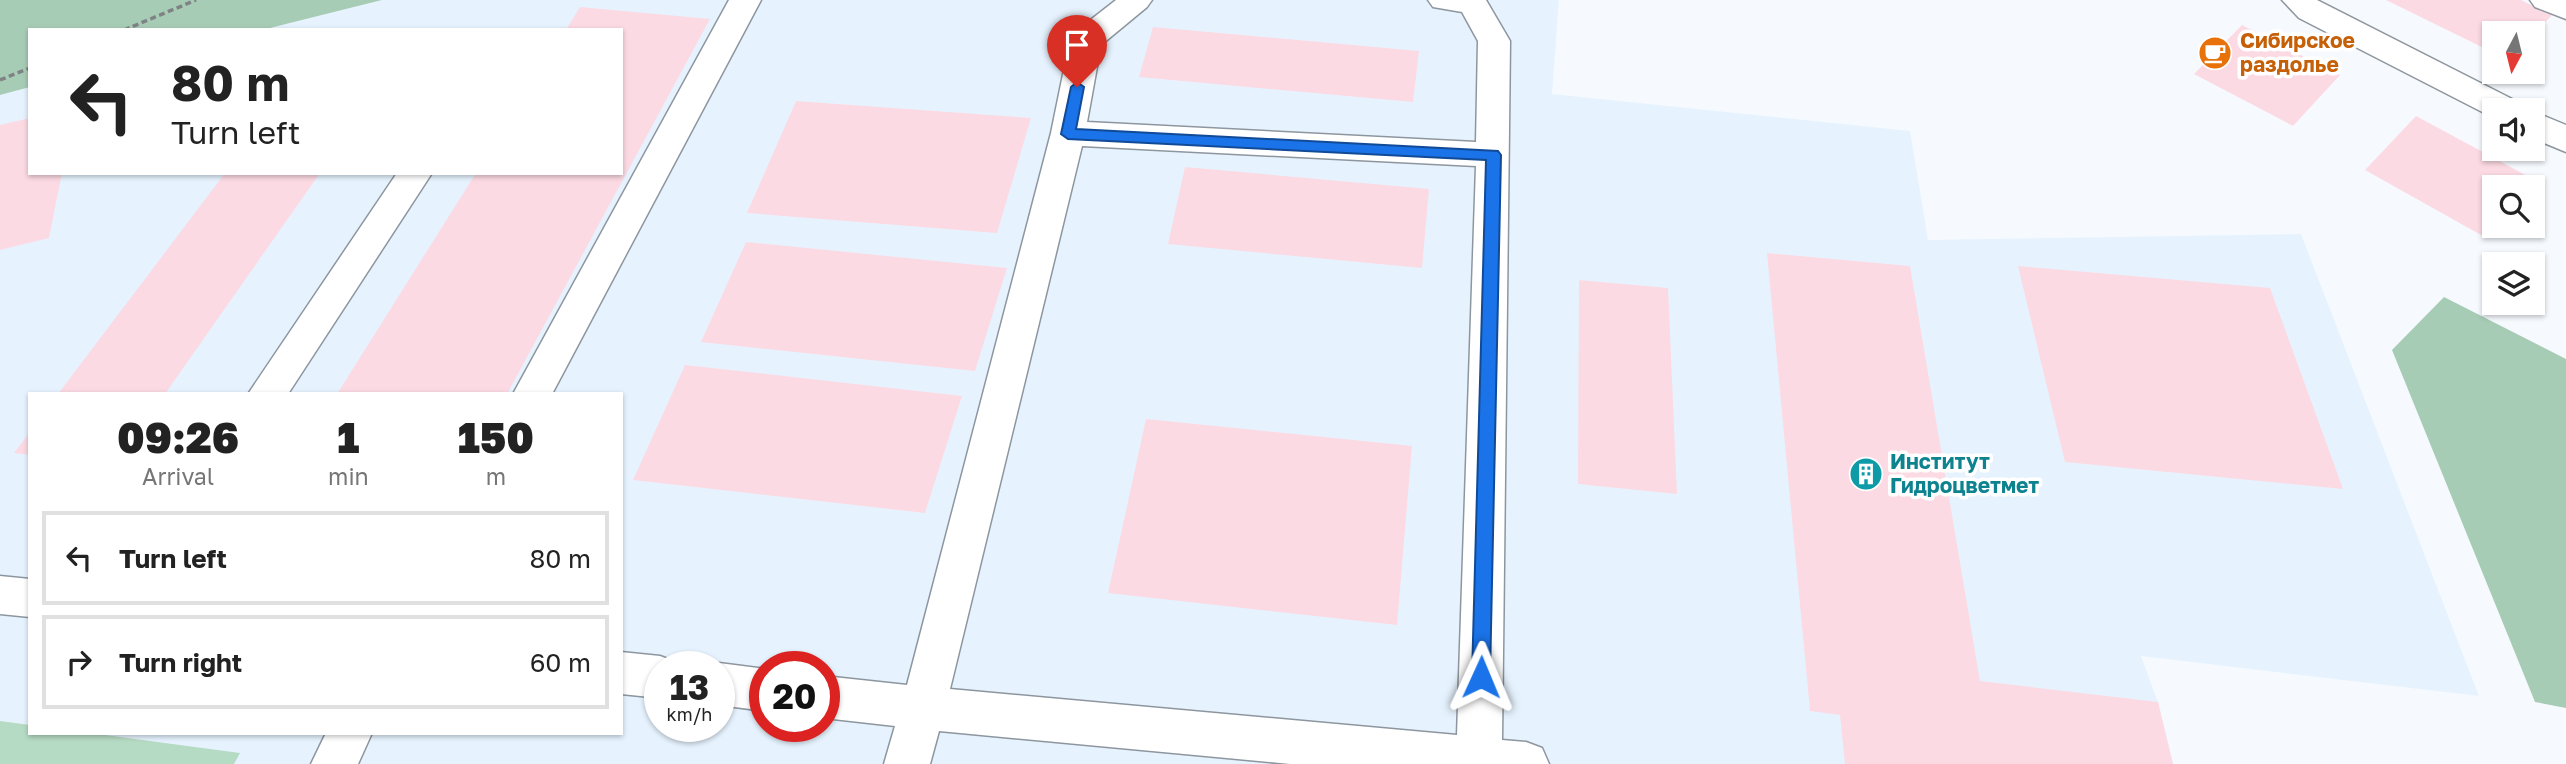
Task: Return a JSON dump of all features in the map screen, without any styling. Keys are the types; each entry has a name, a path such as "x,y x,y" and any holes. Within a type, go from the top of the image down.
{"lane":[{"path":"533,392 745,0"},
{"path":"907,764 1068,134 1086,40 1136,0"},
{"path":"1444,0 1472,3 1494,41 1479,762"},
{"path":"2298,0 2310,11 2482,98"},
{"path":"2546,0 2566,9"},
{"path":"2545,130 2566,140"},
{"path":"1068,134 1493,155"},
{"path":"268,392 414,175"},
{"path":"0,596 28,598"},
{"path":"623,673 644,675"},
{"path":"840,699 1479,762 1526,764"},
{"path":"334,764 349,735"}],"path":[{"path":"129,28 196,0"},
{"path":"0,80 28,69"}],"shaded area":[{"path":"382,0 1559,0 1552,94 1910,131 1928,240 2301,234 2479,696 2141,656 2158,702 2173,764 0,764 0,95 28,88 28,175 623,175 623,28 270,28"}],"green space":[{"path":"0,0 382,0 270,28 28,28 28,88 0,95"},
{"path":"2444,297 2566,359 2566,708 2535,702 2392,350"},
{"path":"0,721 28,725 28,735 105,735 240,753 234,764 0,764"}],"building":[{"path":"2386,0 2521,0 2552,15 2545,23 2482,21 2482,47"},
{"path":"580,7 710,19 508,392 338,392 475,175 623,175 623,28 567,28"},
{"path":"2242,25 2340,75 2293,126 2194,74"},
{"path":"1153,27 1419,51 1413,102 1139,77"},
{"path":"796,101 1031,118 997,233 747,213"},
{"path":"2416,116 2482,152 2482,161 2499,161 2525,175 2482,175 2481,235 2365,170"},
{"path":"28,118 28,175 62,175 49,238 0,250 0,125"},
{"path":"1185,167 1429,189 1422,268 1168,244"},
{"path":"223,175 319,175 166,392 60,392"},
{"path":"746,242 1007,268 975,371 701,342"},
{"name":"Институт Гидроцветмет","path":"1767,253 1910,266 1980,681 2158,702 2173,764 1845,764 1840,715 1810,711"},
{"path":"2018,266 2270,288 2343,489 2065,462"},
{"path":"1579,280 1668,288 1677,494 1578,484"},
{"path":"685,365 962,396 925,513 633,480"},
{"path":"1146,419 1412,446 1397,625 1108,593"},
{"path":"28,435 28,455 14,453"}],"place":[{"name":"Сибирское раздолье","path":"2215,53"},
{"name":"Институт Гидроцветмет","path":"1866,474"}],"route":[{"path":"1077,87 1068,134 1493,155 1481,677"}]}
